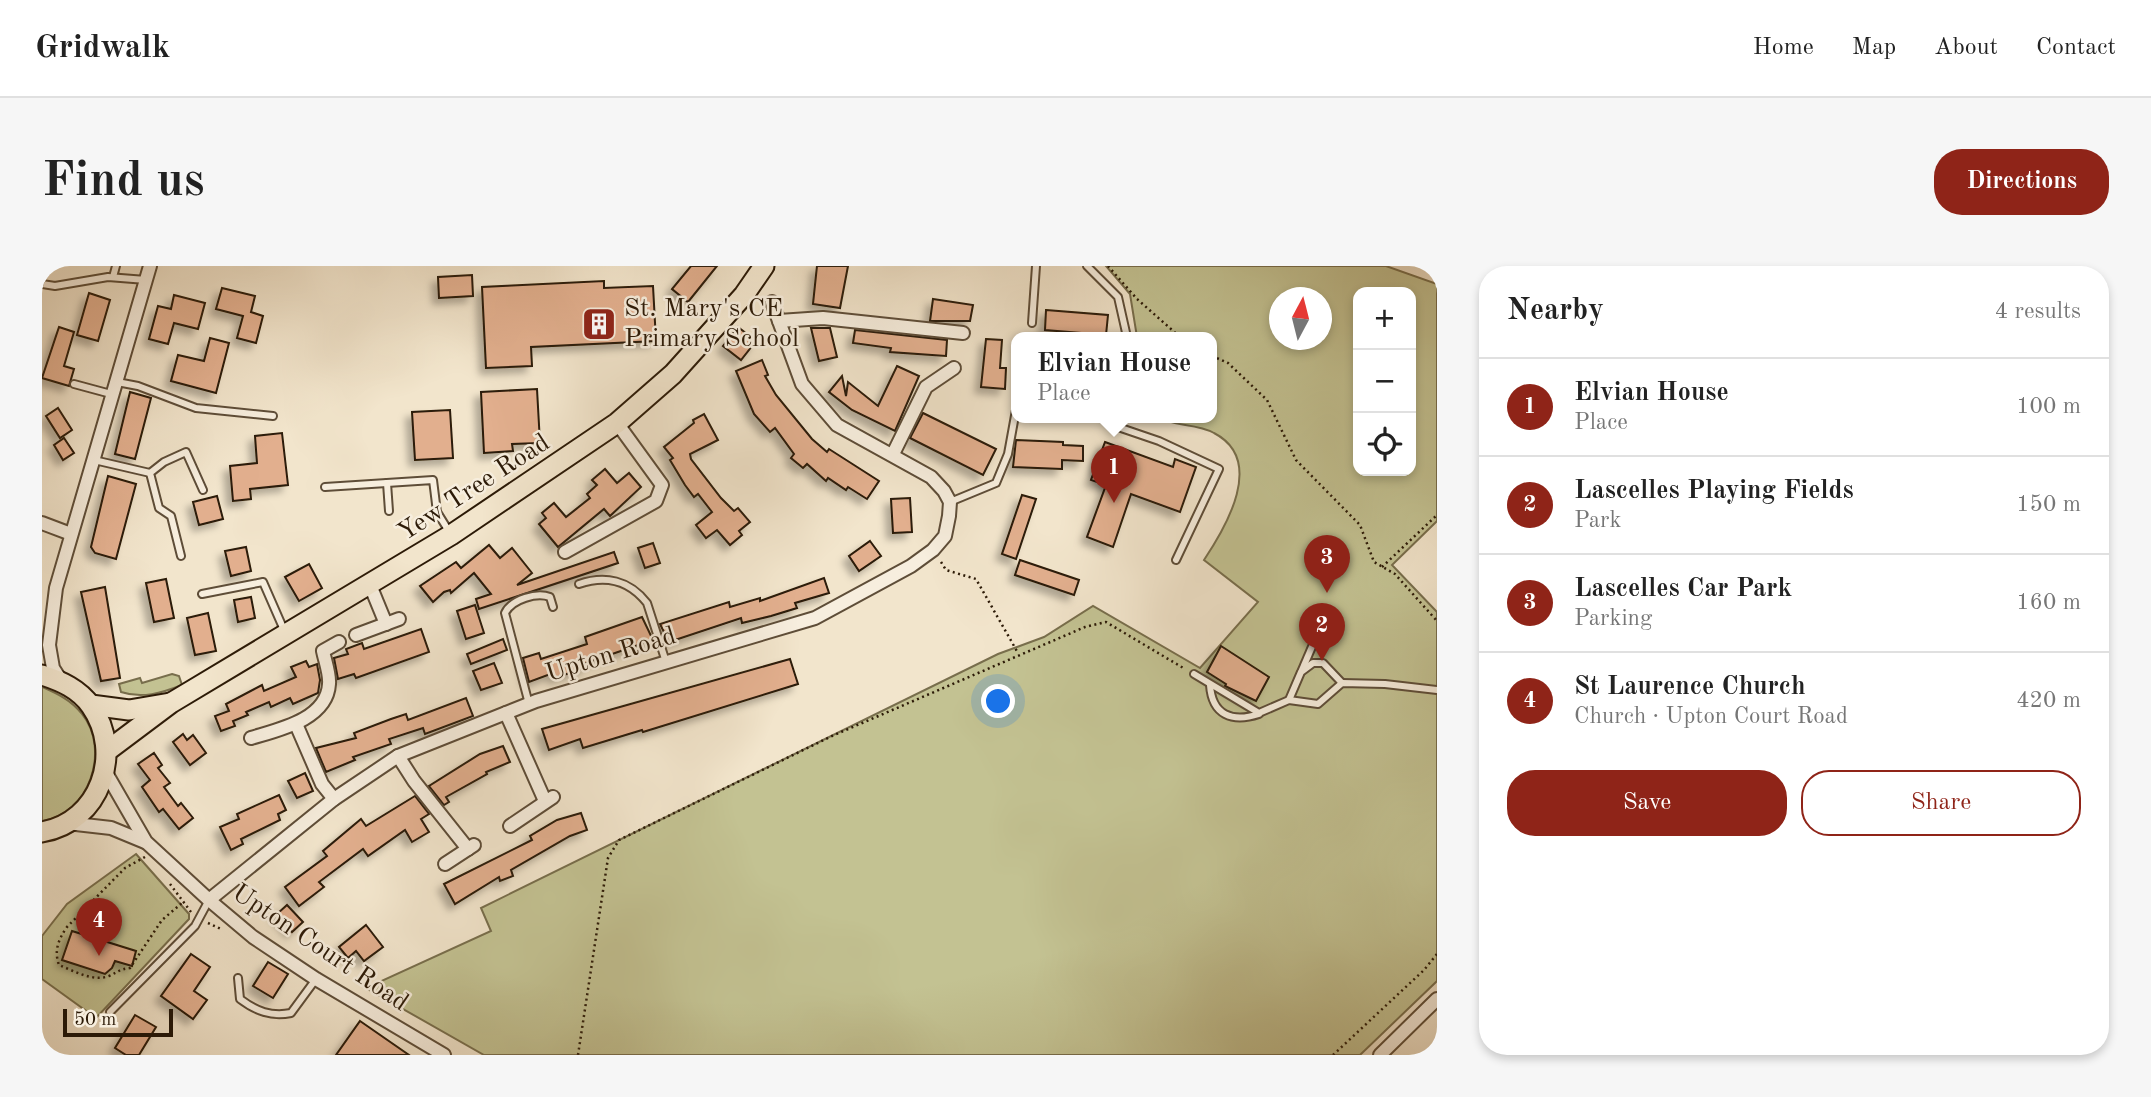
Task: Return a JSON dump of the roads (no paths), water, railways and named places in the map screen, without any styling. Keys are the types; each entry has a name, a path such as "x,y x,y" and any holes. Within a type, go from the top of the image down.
{"main road":[{"name":"Yew Tree Road","path":"107,751 136,732 171,703 451,535 617,423 673,374 744,295 764,266"},
{"path":"42,675 62,682 91,705 103,727 107,751 105,771 98,790 85,809 67,823 42,832"},
{"name":"Yew Tree Road","path":"91,705 129,710 171,703"}],"street":[{"path":"62,682 53,668 49,645 56,588 150,266"},
{"path":"772,302 802,384 837,425 930,477 950,502"},
{"path":"779,321 823,318 962,333"},
{"path":"893,454 926,387 954,368"},
{"path":"565,552 656,501 662,485 617,423"},
{"name":"Upton Road","path":"209,900 334,799 398,756 528,704 815,618 912,566 933,550 945,536 950,502"},
{"path":"42,523 71,534"},
{"path":"370,585 386,624"},
{"path":"42,616 56,588"},
{"path":"356,635 399,619"},
{"path":"251,738 296,724 321,704 330,686 323,651 340,642"},
{"path":"506,713 549,799 510,826"},
{"path":"296,724 322,784 334,799"},
{"path":"398,756 414,781 471,847 445,864"},
{"name":"Upton Court Road","path":"105,771 147,849"},
{"name":"Upton Court Road","path":"67,823 111,828 147,849 253,937 316,979 444,1055"},
{"path":"1380,1055 1437,999"}],"lane":[{"path":"113,277 116,266"},
{"path":"1032,324 1036,266"},
{"path":"1087,266 1118,297 1126,332"},
{"path":"42,284 55,286 113,277 146,280"},
{"path":"74,384 113,388 138,386 196,408 273,416"},
{"path":"950,502 996,483 1008,454 1014,423"},
{"path":"1118,423 1118,427 1193,455 1219,469 1177,559"},
{"path":"150,473 164,462 186,452 203,490"},
{"path":"92,460 150,473"},
{"path":"150,473 159,508 171,516 181,555"},
{"path":"325,487 433,480 437,512 451,535"},
{"path":"387,483 389,511"},
{"path":"579,584 606,578 625,584 640,594 646,603 666,662"},
{"path":"202,594 263,582 286,635"},
{"path":"528,704 505,613 512,604 535,595 550,597 554,607"},
{"path":"1289,700 1317,635"},
{"path":"1301,672 1313,663 1323,663 1342,683"},
{"path":"1194,674 1259,713"},
{"path":"1210,685 1214,705 1223,715 1238,718 1259,713 1289,700 1318,704 1342,683 1385,684 1437,690"},
{"path":"110,1012 195,926 209,900"},
{"path":"238,978 240,999 251,1007 273,1015 291,1013 316,979"}],"place":[{"name":"St. Mary's CE Primary School","path":"599,324"},
{"name":"Elvian House","path":"1114,503"},
{"name":"Lascelles Car Park","path":"1327,593"},
{"name":"Lascelles Playing Fields","path":"1322,661"},
{"name":"St Laurence Church","path":"99,956"}]}
